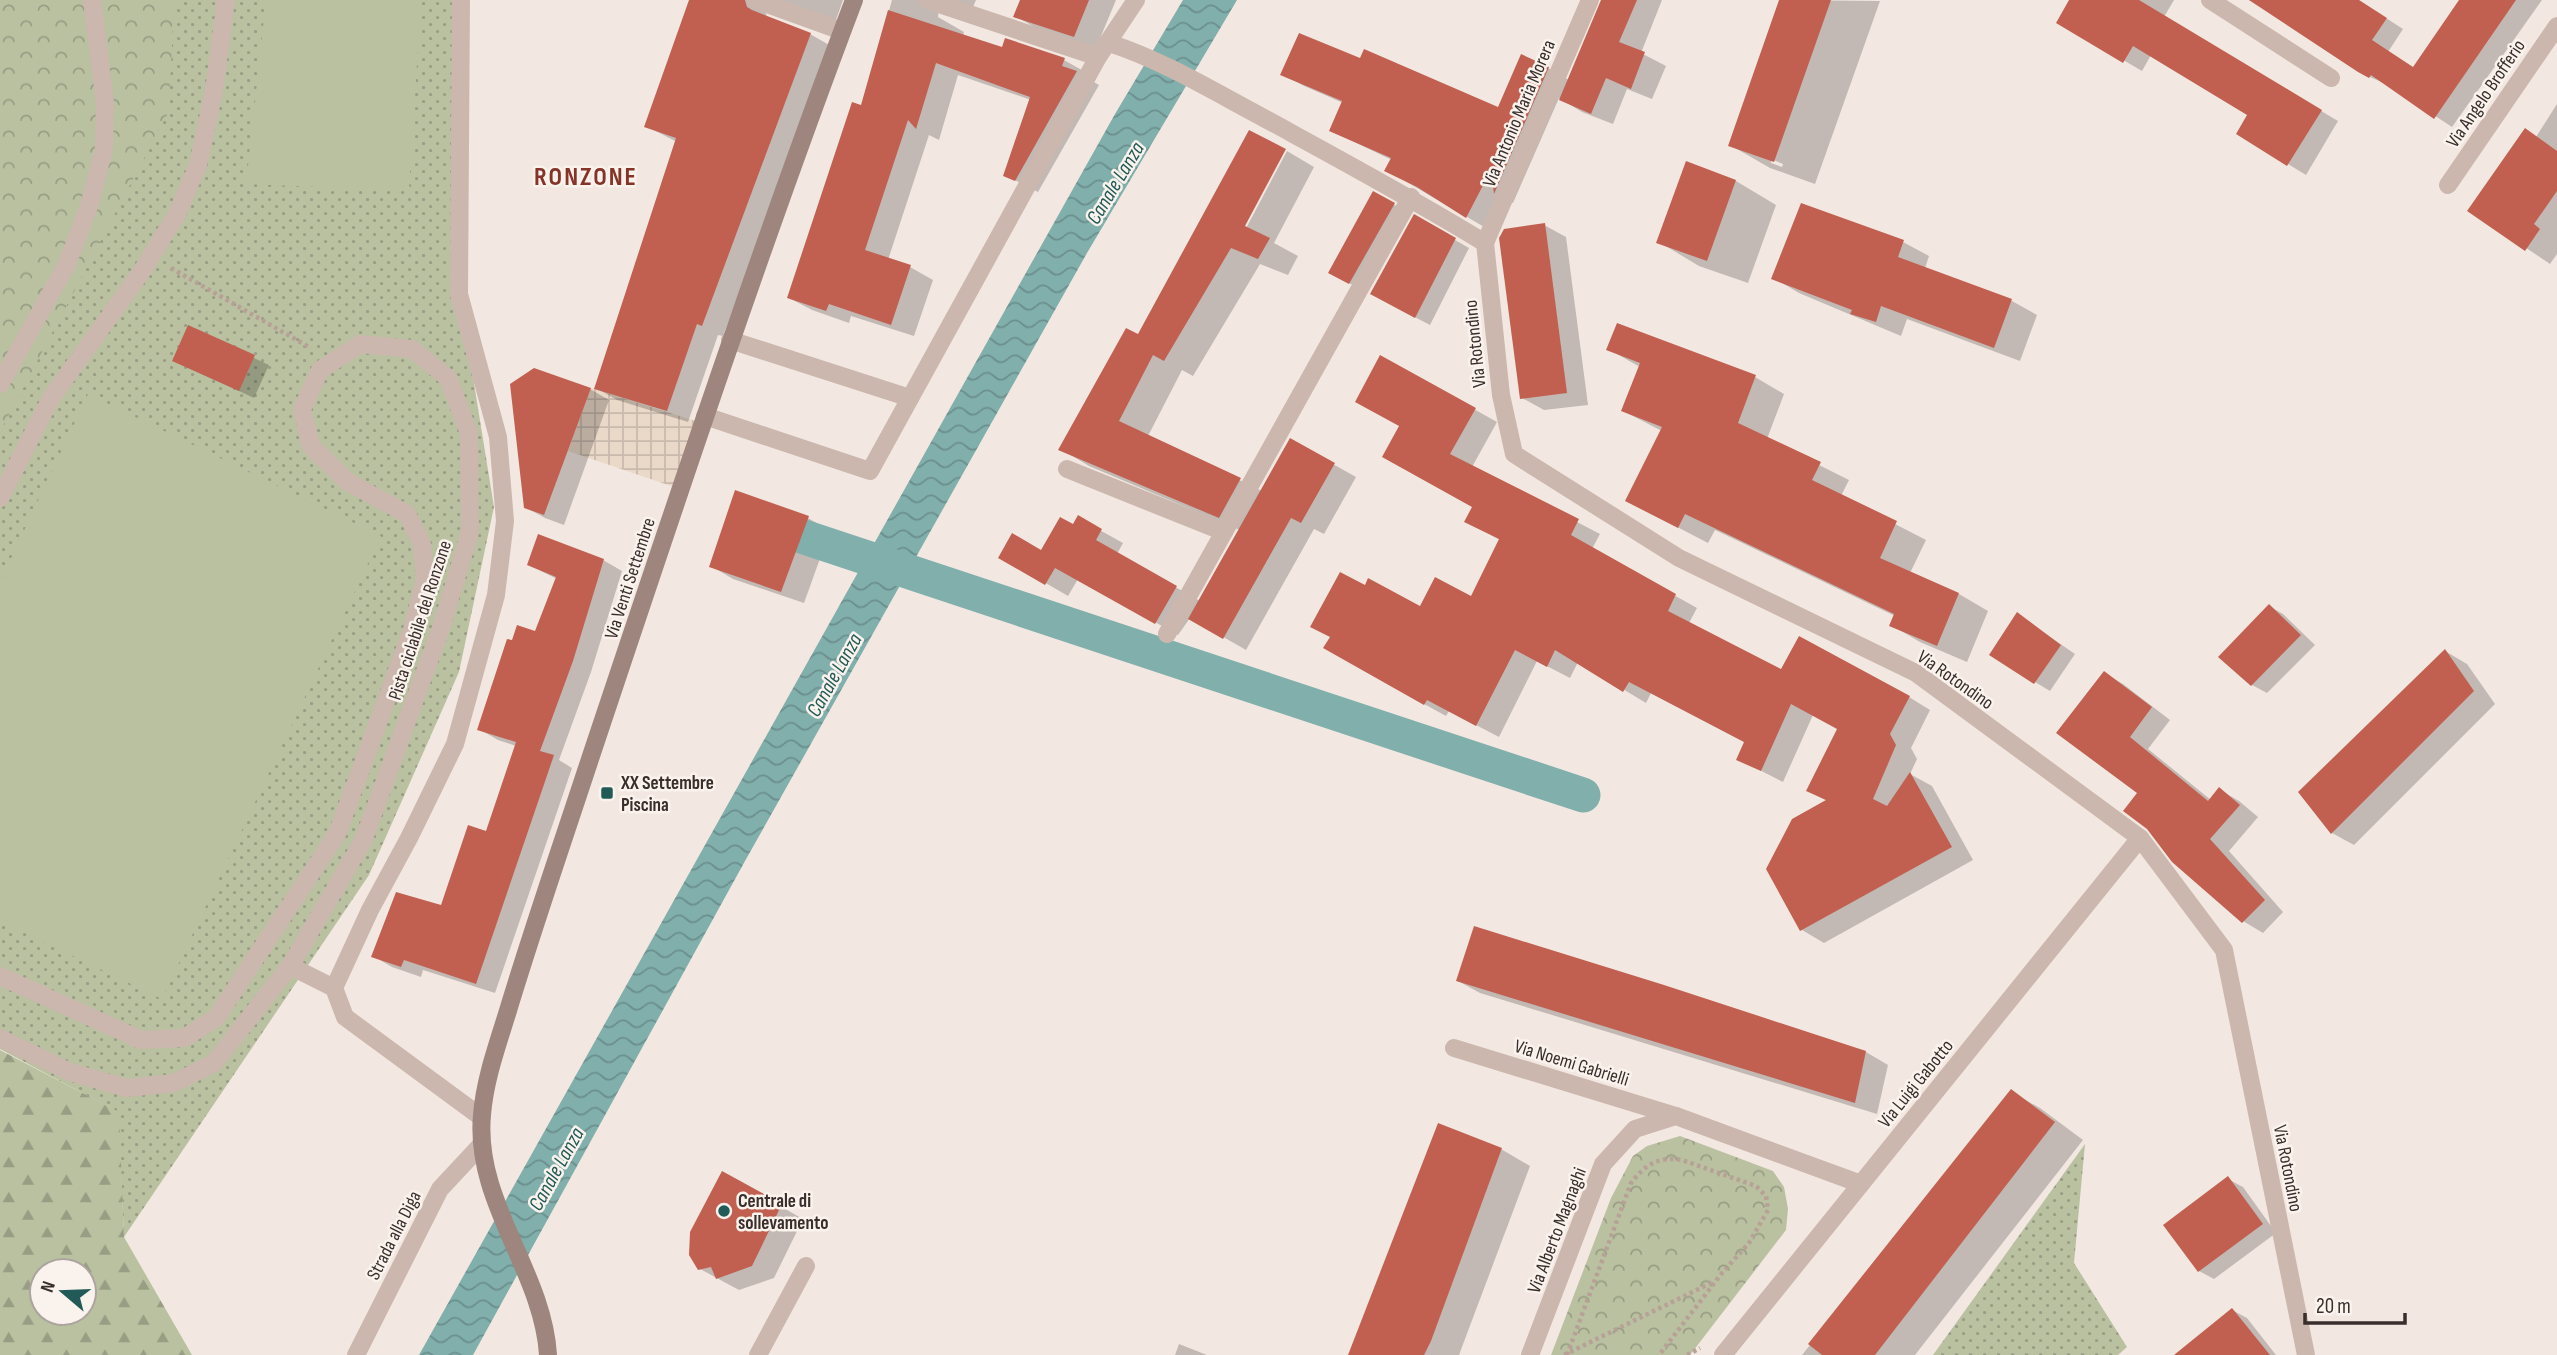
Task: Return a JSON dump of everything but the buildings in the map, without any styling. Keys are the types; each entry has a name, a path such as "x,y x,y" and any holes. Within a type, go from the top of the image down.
{"main road":[{"name":"Via Venti Settembre","path":"548,1355 547,1339 529,1281 494,1199 482,1144 481,1117 487,1082 527,949 730,340 854,0"}],"street":[{"path":"0,384 66,264 89,206 104,149 105,103 92,0"},
{"path":"0,498 51,398 151,256 177,214 198,165 214,91 226,0"},
{"path":"334,988 370,910 455,744 496,595 505,521 499,437 459,294 461,0"},
{"path":"756,0 842,31"},
{"path":"927,0 1103,50 1135,51 1411,197 1485,243"},
{"path":"705,416 870,471 1103,50 1136,0"},
{"name":"Via Antonio Maria Morera","path":"1485,243 1590,0"},
{"path":"2210,0 2331,78"},
{"name":"Via Angelo Brofferio","path":"2448,185 2557,26"},
{"path":"1167,634 1411,197"},
{"name":"Via Rotondino","path":"1485,243 1501,395 1514,454 1679,558 1916,673 2140,838 2224,950 2306,1355"},
{"path":"730,340 910,398"},
{"name":"Pista ciclabile del Ronzone","path":"0,976 141,1040 184,1038 216,1017 337,834 413,627 425,579 422,544 407,514 348,482 311,446 302,409 320,370 360,344 412,349 448,379 469,433 470,532 441,628 363,841 290,966 214,1063 174,1083 127,1088 70,1072 0,1038"},
{"path":"1067,469 1224,532"},
{"name":"Via Luigi Gabotto","path":"1723,1355 2140,838"},
{"path":"290,966 334,988 345,1017 481,1117"},
{"name":"Via Noemi Gabrielli","path":"1454,1048 1676,1116 1861,1184"},
{"name":"Via Alberto Magnaghi","path":"1530,1355 1604,1164 1635,1129 1676,1116"},
{"name":"Strada alla Diga","path":"356,1355 440,1189 482,1144"},
{"path":"758,1355 806,1266"}],"path":[{"path":"151,256 334,361"},
{"path":"1566,1354 1631,1183 1643,1168 1669,1158 1756,1186 1766,1196 1768,1210 1749,1242 1716,1280 1659,1355"},
{"path":"1566,1354 1716,1280"}],"green space":[{"path":"0,0 457,0 456,272 494,507 459,672 369,875 124,1237 118,1112 0,1049"},
{"path":"0,0 174,0 169,111 0,432"},
{"path":"266,0 421,0 409,191 246,184"},
{"path":"88,394 381,536 162,999 0,921 0,582"},
{"path":"0,1050 119,1112 124,1237 192,1355 0,1355"},
{"path":"1680,1136 1773,1171 1784,1187 1788,1209 1786,1230 1690,1355 1551,1355 1611,1198 1633,1156 1647,1146"},
{"path":"2085,1144 2074,1263 2127,1347 2118,1355 1933,1355"}],"shaded area":[{"path":"591,388 702,423 680,489 568,451"}],"water":[{"name":"Canale Lanza","path":"1183,0 1237,0 1087,253 745,861 473,1355 419,1355 1115,114"}],"waterway":[{"path":"801,536 1583,795"}],"place":[{"name":"XX Settembre Piscina","path":"607,793"},
{"name":"Centrale di sollevamento","path":"724,1211"}],"district":[{"name":"RONZONE","path":"586,176"}]}
